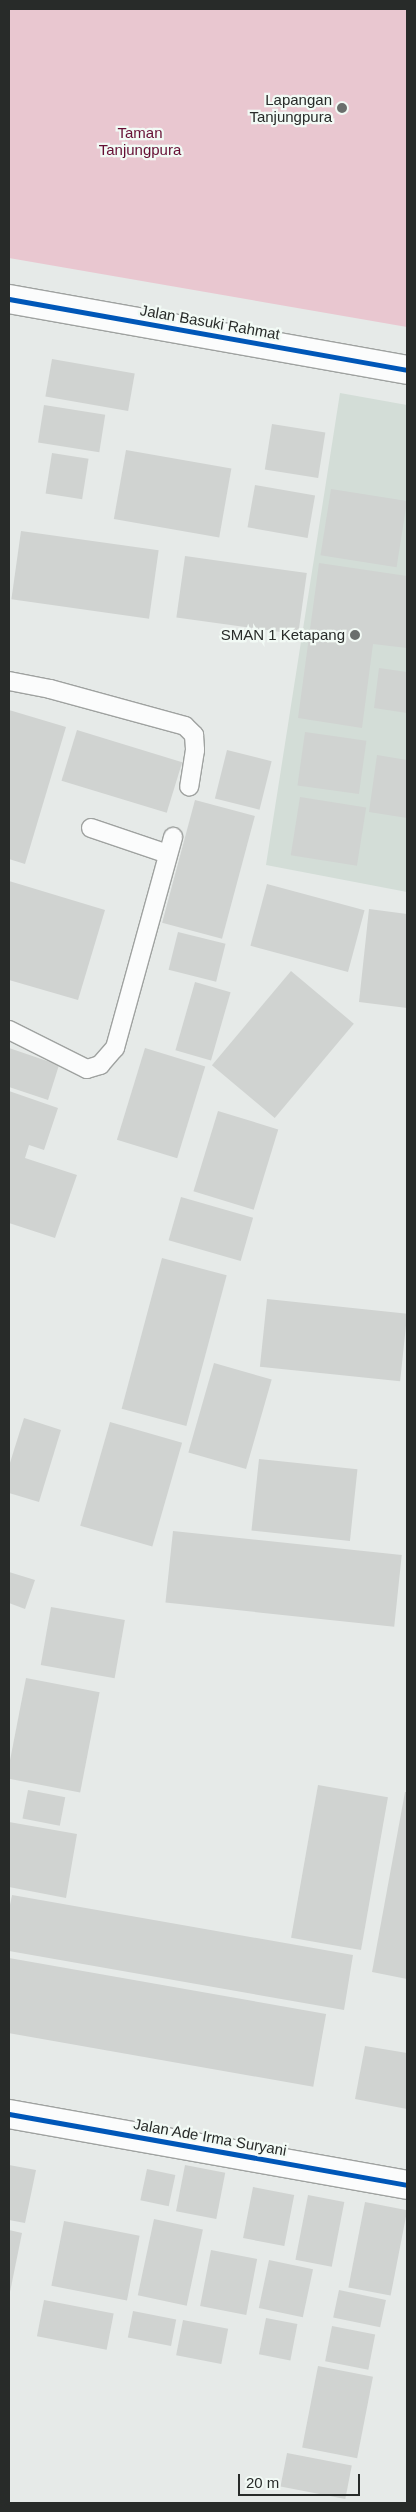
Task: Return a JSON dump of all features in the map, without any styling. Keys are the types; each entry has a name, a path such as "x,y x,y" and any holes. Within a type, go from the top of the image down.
{"street":[{"name":"Jalan Basuki Rahmat","path":"9,299 407,370"},
{"name":"Jalan Ade Irma Suryani","path":"9,2114 407,2185"}],"lane":[{"path":"9,682 50,689 185,726 194,735 195,750 189,786"},
{"path":"9,1030 87,1069 100,1065 115,1048 170,846 91,828"}],"shaded area":[{"name":"SMAN 1 Ketapang","path":"340,393 407,405 407,892 266,865"}],"green space":[{"name":"Taman Tanjungpura","path":"9,9 407,9 407,327 9,258"}],"building":[{"path":"52,359 135,374 128,411 45,396"},
{"path":"44,405 105,415 99,452 38,443"},
{"path":"272,424 325,432 318,478 265,469"},
{"path":"126,450 231,469 219,538 114,519"},
{"path":"52,453 89,459 82,499 46,493"},
{"path":"255,485 315,496 308,538 248,527"},
{"path":"331,489 407,501 397,567 321,555"},
{"path":"21,531 159,550 149,619 11,599"},
{"path":"185,556 307,573 298,635 176,617"},
{"path":"319,563 407,576 407,648 373,644 362,728 298,718"},
{"path":"379,668 407,672 407,713 374,708"},
{"path":"9,710 66,727 25,864 9,859"},
{"path":"77,730 182,762 167,813 62,781"},
{"path":"305,732 366,741 359,794 297,785"},
{"path":"227,750 272,761 260,810 215,799"},
{"path":"377,755 407,760 407,818 369,812"},
{"path":"300,797 366,807 357,866 291,855"},
{"path":"195,800 255,816 222,939 162,923"},
{"path":"9,881 105,910 78,1000 9,980"},
{"path":"267,884 365,910 348,972 250,946"},
{"path":"369,909 407,914 407,1008 359,1002"},
{"path":"178,932 226,944 216,982 169,970"},
{"path":"291,971 354,1024 275,1118 212,1065"},
{"path":"195,982 231,992 211,1060 175,1050"},
{"path":"9,1048 59,1065 48,1100 9,1087"},
{"path":"145,1048 205,1066 177,1158 117,1140"},
{"path":"9,1091 58,1108 44,1150 29,1145 25,1158 77,1175 55,1238 9,1223"},
{"path":"218,1111 278,1129 254,1210 193,1191"},
{"path":"181,1197 253,1218 241,1261 169,1240"},
{"path":"162,1258 227,1275 186,1426 122,1409"},
{"path":"267,1299 407,1314 400,1381 260,1367"},
{"path":"214,1363 272,1380 246,1469 188,1452"},
{"path":"24,1418 61,1430 39,1502 9,1493 9,1466"},
{"path":"110,1422 182,1443 152,1546 80,1526"},
{"path":"259,1459 357,1469 350,1541 251,1531"},
{"path":"173,1531 402,1555 394,1627 165,1603"},
{"path":"9,1572 35,1580 25,1609 9,1603"},
{"path":"51,1607 125,1620 115,1678 41,1665"},
{"path":"26,1678 100,1692 80,1792 9,1779 9,1765"},
{"path":"318,1785 388,1797 361,1950 291,1938"},
{"path":"28,1790 65,1797 60,1826 22,1818"},
{"path":"405,1792 407,1792 407,1979 372,1972"},
{"path":"9,1822 77,1834 66,1898 9,1887"},
{"path":"12,1895 353,1955 344,2010 9,1951 9,1910"},
{"path":"9,1958 326,2014 313,2087 9,2033"},
{"path":"365,2046 407,2053 407,2109 355,2099"},
{"path":"9,2165 36,2170 25,2223 9,2220"},
{"path":"185,2165 225,2173 216,2219 176,2211"},
{"path":"147,2169 175,2175 169,2206 140,2200"},
{"path":"253,2187 294,2195 284,2246 243,2238"},
{"path":"308,2195 344,2202 332,2267 295,2260"},
{"path":"365,2202 407,2210 391,2296 348,2287"},
{"path":"154,2219 203,2229 187,2306 138,2295"},
{"path":"64,2221 140,2236 127,2300 51,2286"},
{"path":"9,2230 22,2233 10,2292 9,2292"},
{"path":"211,2250 257,2259 246,2315 200,2306"},
{"path":"269,2260 313,2269 303,2317 259,2308"},
{"path":"339,2290 386,2300 380,2327 333,2317"},
{"path":"44,2300 114,2314 107,2350 37,2336"},
{"path":"133,2311 176,2319 171,2346 128,2338"},
{"path":"266,2318 297,2324 290,2360 259,2354"},
{"path":"183,2320 228,2329 221,2364 176,2355"},
{"path":"332,2326 375,2334 368,2370 325,2361"},
{"path":"318,2366 373,2377 357,2458 302,2447"},
{"path":"287,2453 352,2466 345,2499 281,2486"}],"cycle path":[{"path":"9,299 407,370"},
{"path":"9,2114 407,2185"}],"place":[{"name":"Lapangan Tanjungpura","path":"342,108"},
{"name":"SMAN 1 Ketapang","path":"355,635"}]}
